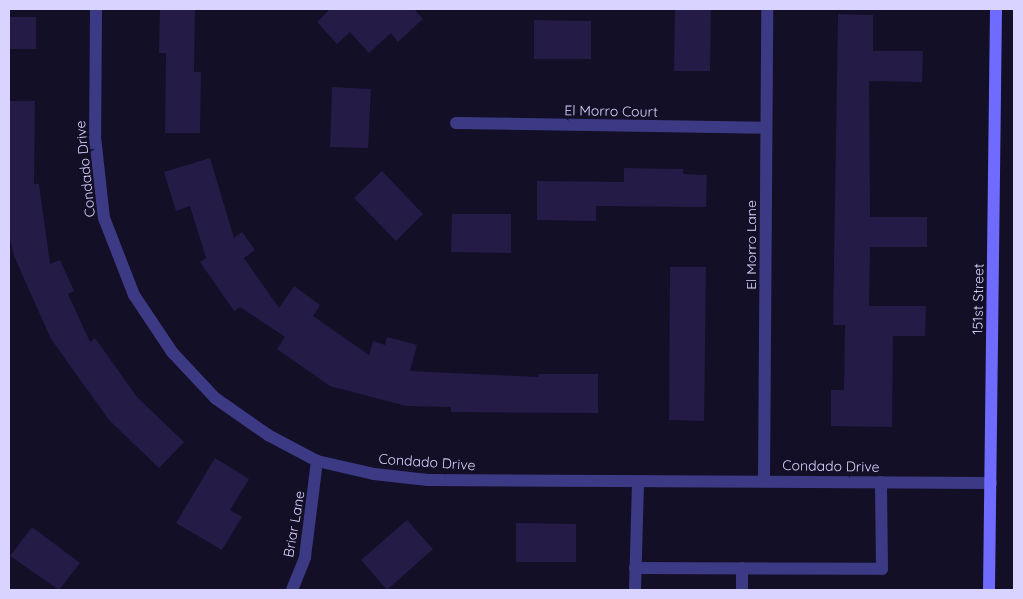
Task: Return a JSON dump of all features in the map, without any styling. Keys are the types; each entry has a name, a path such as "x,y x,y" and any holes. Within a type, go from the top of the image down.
{"street":[{"name":"Condado Drive","path":"96,9 95,137 104,218 134,294 172,352 215,398 268,435 317,461 374,474 428,480 638,483 764,480 991,483"},
{"name":"El Morro Lane","path":"764,480 767,9"},
{"name":"151st Street","path":"989,590 996,9"},
{"name":"El Morro Court","path":"456,123 766,128"},
{"name":"Briar Lane","path":"292,590 305,557 317,461"},
{"path":"636,568 882,570 880,482"},
{"path":"635,590 638,483"},
{"path":"742,568 742,590"}],"building":[{"path":"160,9 195,9 194,72 201,72 200,133 165,133 166,53 159,53"},
{"path":"330,9 414,9 423,19 398,42 391,33 369,53 350,32 337,44 317,22"},
{"path":"675,9 711,10 710,71 674,71"},
{"path":"838,14 873,15 873,51 923,51 922,82 869,81 870,217 927,217 927,247 870,247 869,306 926,306 925,336 893,336 892,427 831,426 831,390 844,390 845,325 833,325"},
{"path":"9,17 36,17 36,49 9,49"},
{"path":"534,20 591,21 591,59 534,59"},
{"path":"332,87 371,89 368,148 330,147"},
{"path":"9,101 35,101 34,184 39,184 50,264 60,260 74,291 68,294 90,342 95,338 137,397 184,442 159,468 109,420 51,339 14,256 9,234"},
{"path":"210,158 234,238 242,232 255,250 244,258 279,308 294,286 320,305 313,316 369,355 373,341 385,345 387,337 417,345 410,371 538,377 539,374 598,374 598,413 451,412 451,407 406,406 330,386 277,349 285,337 240,307 234,311 200,262 206,258 190,206 176,211 164,172"},
{"path":"624,168 683,169 683,174 707,175 706,207 596,206 596,221 537,220 537,181 624,182"},
{"path":"382,171 423,214 396,241 354,198"},
{"path":"452,214 511,214 511,253 451,252"},
{"path":"670,267 706,267 704,421 669,420"},
{"path":"215,458 249,479 230,510 242,517 222,550 176,523"},
{"path":"407,520 433,549 387,590 361,560"},
{"path":"516,523 576,524 576,562 516,562"},
{"path":"32,527 80,563 59,590 10,556"}]}
